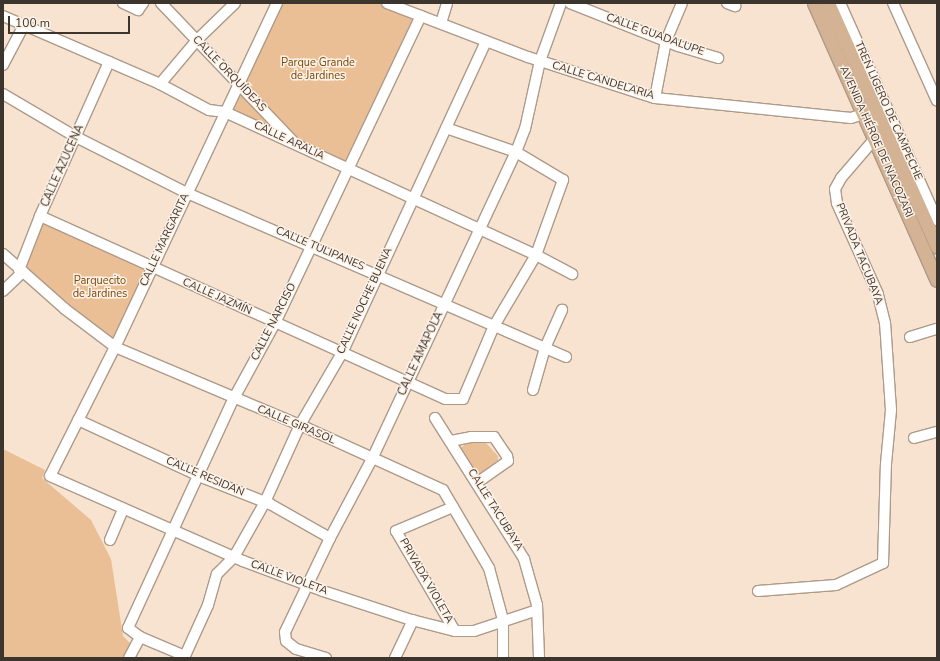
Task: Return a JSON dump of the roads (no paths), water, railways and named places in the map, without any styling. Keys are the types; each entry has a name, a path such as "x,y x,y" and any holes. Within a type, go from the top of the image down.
{"main road":[{"name":"AVENIDA HÉROE DE NACOZARI","path":"814,3 870,112"},
{"name":"AVENIDA HÉROE DE NACOZARI","path":"828,3 936,275"},
{"name":"AVENIDA HÉROE DE NACOZARI","path":"880,135 937,247"}],"street":[{"path":"123,3 141,7"},
{"name":"CALLE ORQUÍDEAS","path":"161,3 297,145"},
{"path":"160,84 197,40 235,3"},
{"name":"CALLE MARGARITA","path":"50,476 115,347 276,3"},
{"name":"CALLE CANDELARIA","path":"387,3 540,61 655,98 851,118 870,112"},
{"path":"441,24 447,3"},
{"name":"CALLE AMAPOLA","path":"326,658 296,649 286,641 285,632 309,586 330,538 372,459 481,230 516,152 525,129 540,61 561,3"},
{"name":"CALLE GUADALUPE","path":"570,3 666,41 718,58"},
{"path":"655,98 666,41 682,3"},
{"name":"TREN LIGERO DE CAMPECHE","path":"840,3 937,220"},
{"path":"893,3 937,101"},
{"name":"CALLE ARALIA","path":"3,16 160,84 209,110 225,112 536,255 572,274"},
{"name":"CALLE NARCISO","path":"140,637 128,628 173,532 197,474 234,398 275,323 311,246 350,169 390,78 421,16"},
{"path":"3,65 24,25"},
{"name":"CALLE NOCHE BUENA","path":"184,657 208,605 217,574 234,557 265,502 300,425 343,351 486,41"},
{"name":"CALLE AZUCENA","path":"3,291 21,271 40,216 109,62"},
{"name":"CALLE TULIPANES","path":"3,94 76,137 187,193 378,274 566,357"},
{"path":"446,128 516,152 563,180 536,255 494,326"},
{"name":"PRIVADA TACUBAYA","path":"758,591 836,585 883,563 886,464 892,410 885,323 878,294 837,203 835,189 880,135"},
{"name":"CALLE JAZMÍN","path":"40,216 275,323 343,351 445,399 462,400 494,326"},
{"name":"CALLE GIRASOL","path":"3,254 65,310 115,347 300,425 442,490 489,568 503,620 503,658"},
{"path":"533,390 545,348 562,310"},
{"path":"910,337 937,329"},
{"name":"CALLE TACUBAYA","path":"435,418 478,482 524,559 537,610 539,658"},
{"name":"CALLE RESIDAN","path":"78,420 197,474 265,502 330,538"},
{"path":"914,438 937,432"},
{"path":"451,442 494,437 507,456 508,461 478,482"},
{"name":"CALLE VIOLETA","path":"50,476 173,532 234,557 309,586 413,620 455,631 474,631 503,620 537,610"},
{"name":"PRIVADA VIOLETA","path":"453,507 396,531 455,631"},
{"path":"110,540 123,509"},
{"path":"395,658 413,620"},
{"path":"130,658 140,637 184,657"}],"park label":[{"name":"Parque Grande de Jardines","path":"318,70"},
{"name":"Parquecito de Jardines","path":"100,288"}]}
